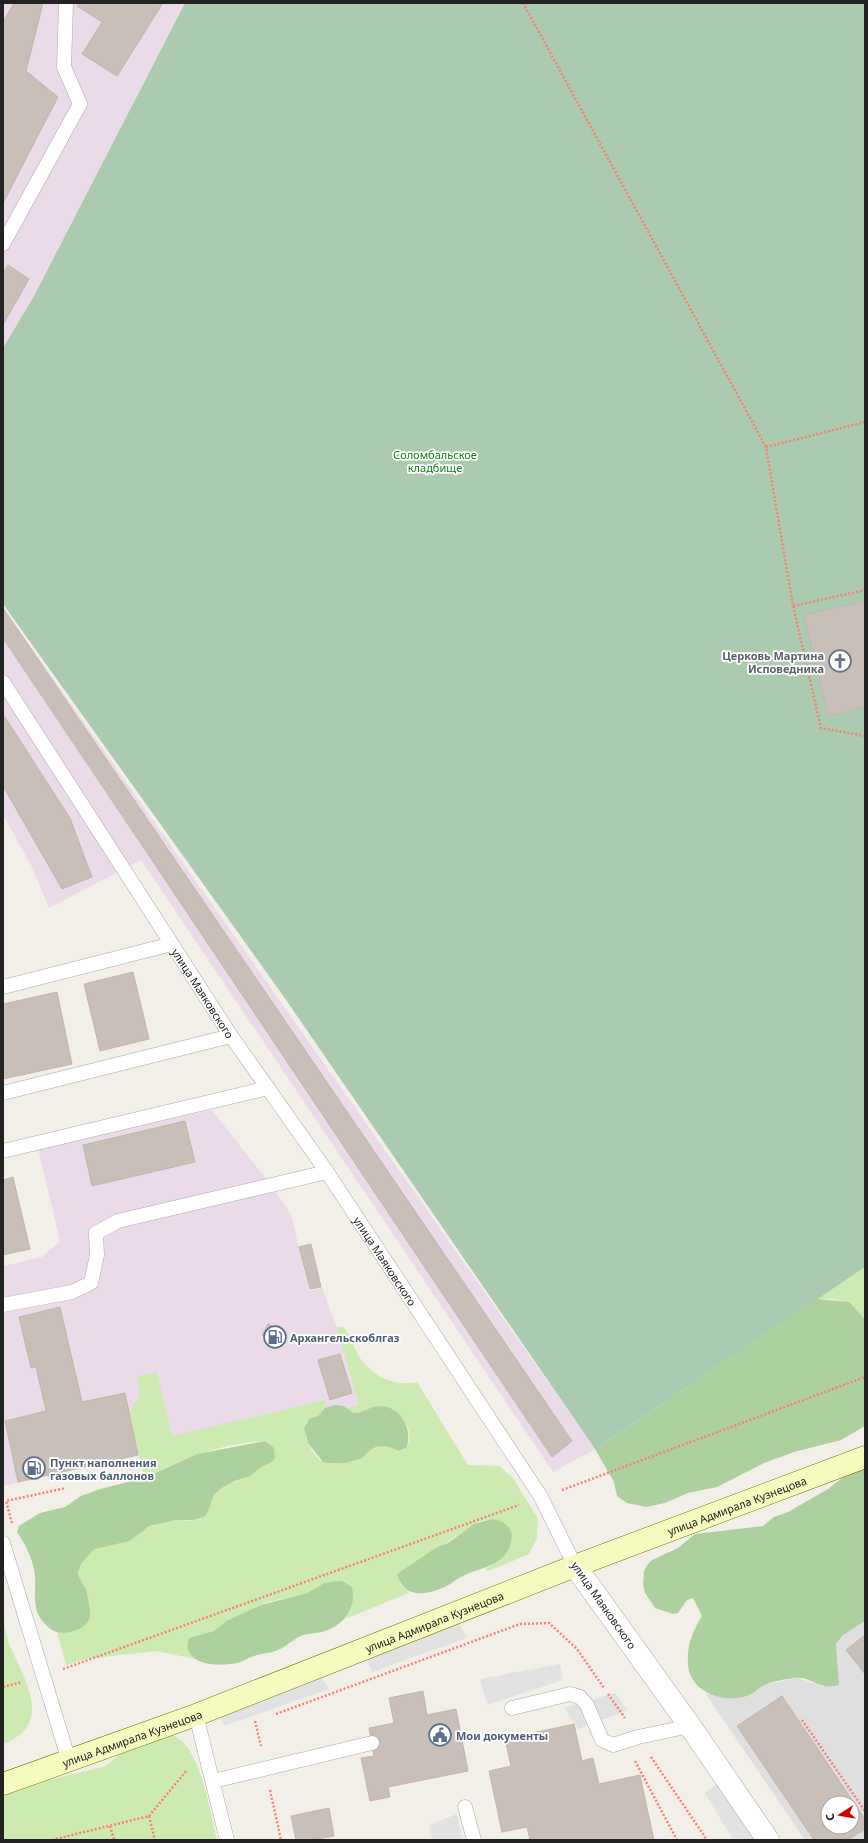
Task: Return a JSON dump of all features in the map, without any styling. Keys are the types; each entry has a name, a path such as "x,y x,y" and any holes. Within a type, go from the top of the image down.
{"main road":[{"name":"улица Адмирала Кузнецова","path":"3,1784 196,1715 575,1566 865,1457"}],"street":[{"name":"улица Маяковского","path":"575,1566 690,1726 768,1840"}],"lane":[{"path":"3,244 80,104 64,67 66,3"},
{"name":"улица Маяковского","path":"3,682 231,1036 327,1172 541,1498 575,1566"},
{"path":"3,987 172,944"},
{"path":"3,1093 231,1036"},
{"path":"3,1151 268,1088"},
{"path":"3,1305 72,1292 91,1283 97,1255 96,1233 118,1221 327,1172"},
{"path":"3,1543 69,1761"},
{"path":"512,1708 570,1694 580,1697 587,1705 602,1740 613,1745 638,1737 690,1726"},
{"path":"196,1715 227,1840"},
{"path":"213,1782 372,1743"},
{"path":"465,1807 474,1840"}],"path":[{"path":"523,3 766,447 793,606 821,728 865,736"},
{"path":"766,447 865,422"},
{"path":"793,606 865,590"},
{"path":"62,1669 541,1498 865,1377"},
{"path":"270,1716 520,1624 549,1623 577,1649 707,1840"},
{"path":"3,1687 20,1682"},
{"path":"248,1724 263,1719"},
{"path":"802,1720 865,1811"},
{"path":"624,1742 677,1840"},
{"path":"52,1840 149,1816 205,1748"},
{"path":"149,1816 155,1840"},
{"path":"110,1826 114,1840"}],"shaded area":[{"path":"3,3 185,3 34,296 3,348"},
{"path":"3,607 595,1449 553,1472 141,860 49,908 31,865 3,815"},
{"path":"212,1110 270,1184 291,1214 309,1291 322,1288 337,1328 359,1405 3,1486 3,1266 42,1257 60,1241 38,1148"},
{"path":"865,1621 865,1840 805,1840 705,1693 717,1696 742,1697 748,1696 767,1684 798,1678 822,1686 839,1684 836,1644 843,1635"},
{"path":"459,1622 467,1638 372,1672 365,1656"},
{"path":"560,1664 563,1680 487,1705 480,1679"},
{"path":"320,1676 329,1689 224,1726 221,1715"},
{"path":"615,1693 628,1710 578,1729 564,1708"},
{"path":"718,1783 754,1840 733,1840 705,1793"},
{"path":"457,1814 462,1840 433,1840 429,1825"}],"green space":[{"name":"Соломбальское кладбище","path":"185,3 865,3 865,1267 595,1449 284,997 3,604 3,348 34,296"},
{"path":"865,1267 865,1319 854,1307 849,1304 833,1299 817,1299"},
{"path":"817,1299 849,1302 865,1319 865,1426 841,1440 794,1452 764,1463 717,1487 688,1493 665,1503 646,1507 627,1503 617,1496 614,1482 595,1449"},
{"path":"342,1326 349,1336 357,1353 368,1368 382,1378 391,1381 399,1383 417,1382 468,1465 499,1466 513,1478 538,1519 537,1538 529,1554 489,1571 484,1569 495,1563 505,1554 511,1543 512,1537 511,1530 486,1520 480,1521 397,1574 401,1585 409,1593 345,1619 352,1602 347,1584 337,1581 324,1583 307,1593 268,1602 226,1621 214,1631 189,1638 191,1655 195,1659 156,1651 86,1659 66,1665 57,1632 67,1632 82,1627 89,1615 88,1598 79,1570 83,1561 91,1552 104,1545 128,1541 148,1527 154,1525 178,1520 188,1521 199,1519 206,1515 213,1498 219,1491 272,1462 265,1441 249,1442 188,1458 144,1478 129,1412 140,1395 137,1376 157,1372 172,1436 325,1400 325,1408 318,1416 307,1421 305,1426 308,1444 323,1462 335,1464 359,1459 371,1450 381,1446 404,1450 410,1437 409,1430 402,1417 396,1412 390,1408 379,1406 372,1407 356,1414 346,1408 359,1405 337,1328"},
{"path":"335,1405 344,1406 353,1413 379,1406 394,1410 404,1420 407,1427 408,1441 406,1448 399,1451 383,1446 371,1450 361,1459 337,1463 323,1462 308,1443 304,1428 309,1419 318,1416 325,1408"},
{"path":"265,1441 274,1448 275,1458 272,1462 263,1466 250,1476 235,1481 222,1488 214,1495 207,1514 204,1517 194,1520 176,1520 149,1526 130,1541 94,1549 81,1564 78,1573 86,1590 90,1608 89,1619 83,1627 62,1633 52,1630 44,1623 36,1609 33,1565 17,1532 19,1526 40,1513 65,1507 81,1496 100,1489 144,1478 197,1454"},
{"path":"865,1461 865,1621 843,1635 836,1644 839,1685 826,1686 806,1679 795,1678 780,1680 768,1684 747,1696 738,1698 721,1697 704,1691 692,1679 688,1664 688,1649 690,1642 702,1616 693,1598 687,1600 678,1613 673,1614 655,1608 645,1593 643,1585 644,1571 647,1565 652,1560 678,1548 695,1534 763,1526 774,1517 788,1512 828,1489"},
{"path":"492,1519 505,1524 511,1531 512,1535 510,1545 501,1559 432,1592 411,1592 400,1582 397,1574 437,1547 448,1543 474,1524"},
{"path":"342,1581 352,1587 352,1603 347,1616 336,1626 330,1629 319,1633 303,1635 277,1650 251,1657 238,1663 217,1665 203,1663 189,1653 187,1646 189,1638 214,1631 226,1621 261,1605 307,1593 324,1583"},
{"path":"4,1619 9,1643 27,1685 31,1699 32,1712 28,1725 19,1735 3,1744"},
{"path":"172,1735 182,1741 197,1765 203,1781 217,1840 3,1840 3,1791 106,1766 133,1742"}],"building":[{"path":"14,3 43,3 26,71 58,97 3,203 3,22"},
{"path":"79,3 163,3 117,76 82,54 102,22 77,6"},
{"path":"8,265 29,279 3,325 3,273"},
{"name":"Церковь Мартина Исповедника","path":"865,601 865,707 828,716 804,615"},
{"path":"3,608 572,1441 552,1457 3,638"},
{"path":"3,714 70,818 92,877 62,889 3,786"},
{"path":"133,972 149,1039 100,1051 84,984"},
{"path":"57,992 72,1064 3,1079 3,1004"},
{"path":"185,1121 195,1162 92,1186 83,1145"},
{"path":"13,1177 30,1249 3,1255 3,1180"},
{"path":"311,1244 321,1287 310,1289 299,1247"},
{"path":"60,1307 82,1402 125,1393 138,1455 18,1482 5,1421 46,1411 36,1367 31,1368 19,1317"},
{"path":"268,1324 287,1335 282,1346 262,1335"},
{"path":"340,1354 352,1393 330,1400 318,1360"},
{"path":"865,1635 865,1674 846,1650"},
{"path":"423,1691 427,1715 456,1709 468,1771 388,1787 390,1797 370,1801 361,1758 374,1756 369,1728 394,1723 389,1698"},
{"path":"782,1696 849,1795 820,1795 820,1835 856,1835 848,1840 814,1840 737,1726"},
{"path":"574,1724 582,1761 593,1758 599,1784 640,1775 654,1840 530,1840 527,1827 502,1832 489,1771 511,1766 505,1739"},
{"path":"329,1808 334,1836 313,1840 296,1840 291,1816"},
{"path":"860,1812 865,1819 865,1829 860,1832"}],"place":[{"name":"Церковь Мартина Исповедника","path":"840,661"},
{"name":"Архангельскоблгаз","path":"275,1337"},
{"name":"Пункт наполнения газовых баллонов","path":"34,1468"},
{"name":"Мои документы","path":"440,1735"}]}
